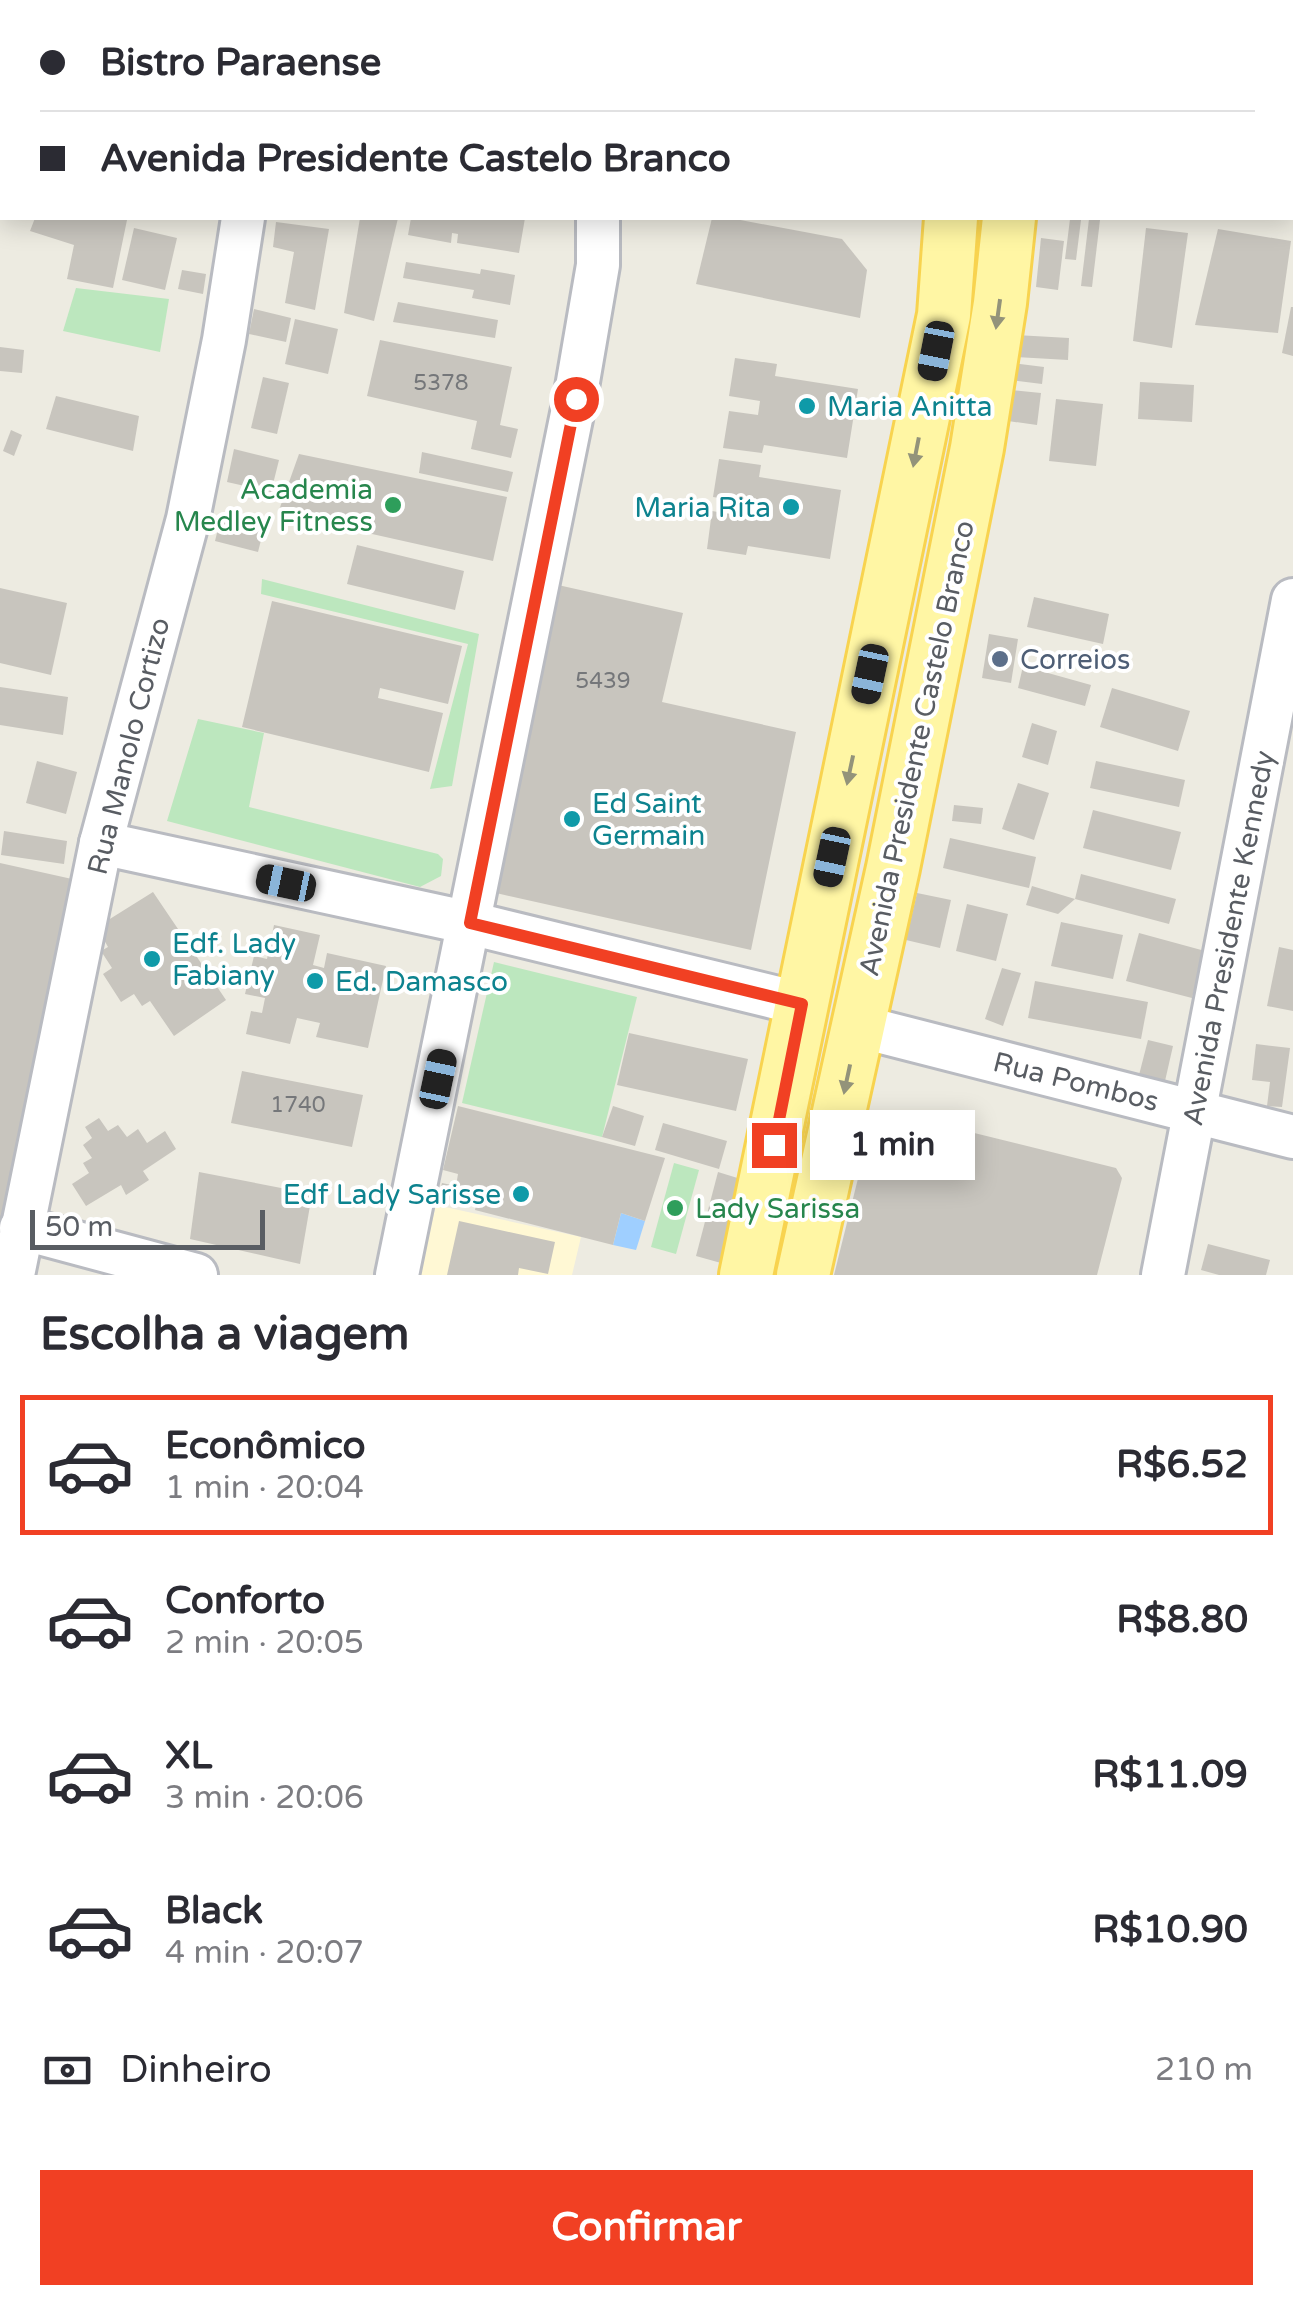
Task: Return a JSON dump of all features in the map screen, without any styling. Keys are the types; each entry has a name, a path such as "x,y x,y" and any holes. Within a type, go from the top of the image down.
{"main road":[{"path":"804,1270 749,1263 944,314 951,220"},
{"name":"Avenida Presidente Castelo Branco","path":"804,1270 978,448 1009,220"}],"street":[{"name":"Rua Manolo Cortizo","path":"12,1275 101,843 188,519 224,340 243,220"},
{"path":"397,1275 576,399 598,265 598,220"},
{"name":"Avenida Presidente Kennedy","path":"1163,1275 1293,600"},
{"path":"101,843 470,923 802,1004"},
{"name":"Rua Pombos","path":"858,1026 1293,1137"},
{"path":"20,1228 196,1275"}],"shaded area":[{"path":"436,1205 581,1237 572,1275 419,1275"}],"green space":[{"path":"76,288 169,299 160,352 63,331"},
{"path":"262,579 479,634 452,786 430,789 468,644 261,594"},
{"path":"198,719 264,733 249,807 438,854 443,859 441,876 420,887 167,821"},
{"path":"494,962 637,997 602,1137 462,1103"},
{"name":"Lady Sarissa","path":"674,1163 699,1170 676,1254 651,1247"}],"water":[{"path":"621,1213 645,1221 636,1250 613,1245"}],"building":[{"path":"34,220 127,220 113,288 67,279 74,245 30,231"},
{"path":"360,220 398,220 374,321 344,313"},
{"path":"411,220 525,220 519,253 457,243 458,234 452,233 451,243 408,235"},
{"path":"712,220 741,220 842,239 867,270 860,318 696,284"},
{"path":"1070,220 1081,220 1076,260 1065,259"},
{"path":"1089,220 1100,220 1092,287 1081,286"},
{"path":"276,222 329,229 315,310 285,303 294,252 273,247"},
{"path":"134,228 177,238 165,290 122,280"},
{"path":"1146,228 1188,233 1172,348 1133,341"},
{"path":"1218,229 1291,241 1278,333 1195,325"},
{"path":"1041,238 1064,241 1058,290 1036,287"},
{"path":"406,262 480,274 481,269 515,275 510,305 472,298 474,290 403,278"},
{"path":"182,270 206,274 203,294 178,289"},
{"path":"398,302 498,320 495,338 393,322"},
{"path":"1293,307 1293,356 1282,353"},
{"path":"254,309 291,318 286,342 249,334"},
{"path":"295,319 338,329 328,374 285,364"},
{"path":"1015,335 1069,338 1068,360 1014,357"},
{"path":"380,340 512,367 500,425 518,429 511,458 471,449 477,421 367,396"},
{"path":"0,347 24,350 22,373 0,371"},
{"name":"Maria Anitta","path":"735,358 777,364 775,376 858,389 847,458 764,445 762,453 723,448 729,411 758,415 760,401 729,396"},
{"path":"1012,363 1044,367 1042,384 1010,380"},
{"path":"263,377 289,383 277,434 251,428"},
{"path":"1140,382 1194,385 1192,422 1138,419"},
{"path":"1011,390 1041,393 1037,425 1008,421"},
{"path":"56,396 139,416 133,451 46,429"},
{"path":"1056,399 1103,404 1096,466 1049,461"},
{"path":"11,430 22,435 14,456 3,451"},
{"path":"234,449 279,460 271,492 227,482"},
{"path":"422,452 513,472 508,492 419,473"},
{"name":"Academia Medley Fitness","path":"299,454 507,497 493,561 278,513"},
{"name":"Maria Rita","path":"719,459 761,465 759,477 841,490 830,559 748,546 746,555 707,549 712,511 741,516 744,502 713,497"},
{"path":"221,517 264,528 258,552 215,541"},
{"path":"357,545 464,571 455,610 347,584"},
{"path":"558,585 683,613 662,702 796,732 751,950 496,893"},
{"path":"0,588 67,603 51,675 0,663"},
{"path":"1034,597 1109,614 1103,644 1027,627"},
{"path":"272,601 462,646 448,704 380,688 378,698 443,713 429,772 242,727"},
{"name":"Correios","path":"989,634 1018,639 1011,683 982,678"},
{"path":"1023,666 1091,685 1085,706 1018,688"},
{"path":"0,687 68,697 63,735 0,725"},
{"path":"1112,688 1190,711 1178,751 1100,727"},
{"path":"1032,723 1057,731 1048,765 1022,757"},
{"path":"37,761 77,772 66,814 26,803"},
{"path":"1096,761 1185,780 1179,807 1090,788"},
{"path":"1018,783 1049,793 1034,840 1002,829"},
{"path":"954,805 983,808 981,824 952,821"},
{"path":"1093,810 1181,832 1171,870 1083,848"},
{"path":"4,831 67,841 64,864 1,855"},
{"path":"950,838 1036,857 1029,888 943,868"},
{"path":"0,863 72,879 0,1237"},
{"path":"1081,874 1176,899 1169,924 1075,899"},
{"path":"1032,886 1075,899 1058,914 1026,905"},
{"name":"Edf. Lady Fabiany","path":"153,892 226,1000 174,1036 150,1001 142,1006 134,994 121,1002 103,974 112,968 101,951 108,947 97,927"},
{"path":"917,893 951,900 940,948 906,940"},
{"path":"967,904 1008,914 996,961 956,951"},
{"path":"1061,922 1123,935 1113,979 1051,966"},
{"name":"Ed. Damasco","path":"274,925 320,935 313,965 324,968 327,953 386,966 368,1048 316,1037 320,1023 297,1018 290,1044 246,1034 251,1011 262,1013 265,998 245,994 254,956 267,959"},
{"path":"1139,933 1205,951 1192,998 1126,981"},
{"path":"1279,947 1293,950 1293,1011 1267,1006"},
{"path":"1002,968 1021,973 1003,1026 985,1019"},
{"path":"1035,981 1148,1002 1141,1039 1028,1018"},
{"path":"629,1033 748,1059 736,1111 617,1085"},
{"path":"1148,1040 1173,1046 1165,1081 1139,1075"},
{"path":"1256,1044 1290,1048 1282,1107 1267,1106 1270,1082 1252,1080"},
{"path":"242,1071 363,1095 352,1147 231,1123"},
{"path":"458,1106 665,1158 645,1221 621,1213 613,1245 475,1210 476,1205 437,1200 442,1183 456,1186 458,1174 443,1170"},
{"path":"613,1106 644,1116 635,1146 602,1137"},
{"path":"885,1111 1116,1168 1122,1178 1097,1275 834,1275 874,1114"},
{"path":"99,1118 108,1131 118,1125 127,1137 138,1129 147,1143 165,1131 176,1149 143,1171 149,1180 126,1195 121,1185 86,1206 72,1184 89,1173 83,1163 92,1158 83,1145 92,1138 85,1127"},
{"path":"663,1123 727,1141 719,1169 655,1150"},
{"path":"199,1172 312,1194 300,1264 190,1239"},
{"name":"Lady Sarissa","path":"718,1172 744,1180 721,1263 696,1256"},
{"path":"459,1221 555,1242 548,1274 519,1268 518,1275 447,1275"},
{"path":"1208,1244 1270,1260 1266,1275 1219,1275 1201,1270"}],"place":[{"name":"Maria Anitta","path":"807,406"},
{"name":"Academia Medley Fitness","path":"393,505"},
{"name":"Maria Rita","path":"791,507"},
{"name":"Correios","path":"1000,659"},
{"name":"Ed Saint Germain","path":"572,819"},
{"name":"Edf. Lady Fabiany","path":"152,959"},
{"name":"Ed. Damasco","path":"315,981"},
{"name":"Edf Lady Sarisse","path":"521,1194"},
{"name":"Lady Sarissa","path":"675,1208"}],"route":[{"path":"576,399 470,923 802,1004 774,1145"}]}
